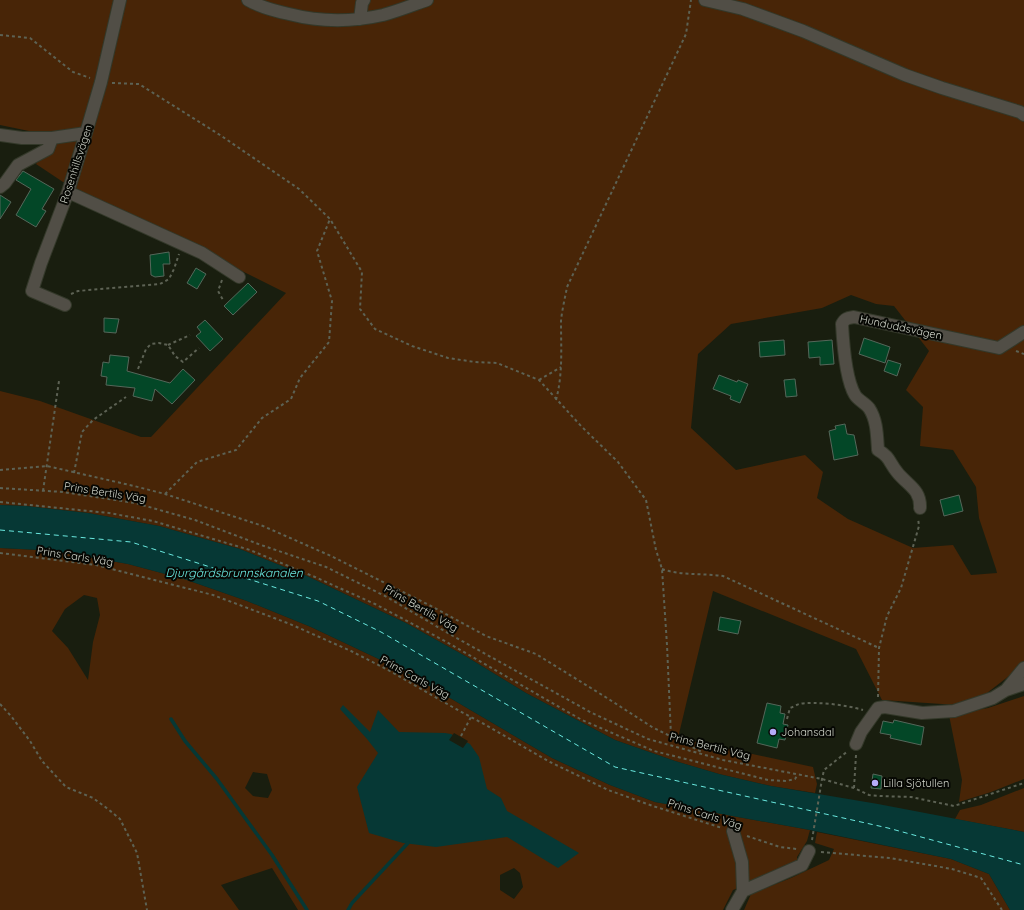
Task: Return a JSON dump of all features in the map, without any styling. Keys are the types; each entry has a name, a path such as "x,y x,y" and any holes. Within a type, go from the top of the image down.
{"street":[{"name":"Rosenhillsvägen","path":"66,305 32,291 68,192 86,133 101,82 120,0"},
{"path":"248,0 278,12 324,20 360,19 385,14 427,0"},
{"path":"360,19 362,3 364,0"},
{"path":"705,0 743,10 795,28 905,75 1020,112 1024,115"},
{"path":"0,135 22,138 52,138 86,133"},
{"path":"0,187 5,183 18,165 48,148 52,138"},
{"path":"68,192 202,253 239,277"},
{"name":"Hunduddsvägen","path":"920,508 920,500 910,484 897,472 886,454 878,450 876,424 868,407 855,396 852,389 844,348 843,321 847,318 854,317 999,348 1024,332"},
{"path":"1006,690 1024,668"},
{"path":"856,744 861,732 875,712 885,707 922,713 954,710 993,698 1006,690 1024,684"},
{"path":"732,910 743,891 742,862 733,832"},
{"path":"743,891 802,864 811,845"}],"path":[{"path":"556,400 560,387 561,319 567,287 686,34 691,0"},
{"path":"0,35 30,38 73,72 101,82 139,84 220,135 299,190 330,220 362,272 360,309 374,329 412,346 448,358 475,362 497,363 539,380 581,426 618,462 646,500 656,550 662,569 671,736"},
{"path":"165,494 197,462 236,450 262,418 291,399 300,378 329,342 332,301 317,251 330,220"},
{"path":"66,305 70,295 78,291 160,284 169,279 174,269 179,256 180,243"},
{"path":"223,300 218,291 228,270"},
{"path":"138,369 146,349 151,344 159,343 168,345 190,335"},
{"path":"168,345 175,356 183,362 199,348"},
{"path":"539,380 561,367"},
{"path":"43,491 59,381"},
{"path":"74,473 82,432 93,420 126,397"},
{"path":"0,470 47,466 165,494 264,526 331,556 433,607 486,636 536,654 652,727 706,754"},
{"name":"Prins Bertils Väg","path":"0,488 63,492 135,503 195,520 326,567 385,596 453,636 592,713 648,739 723,760 822,779 854,788 868,795 911,797 954,806 1024,783"},
{"path":"0,502 109,513 153,521 250,550 374,604 443,640 582,720 654,751 768,780 786,781 795,779 798,774"},
{"path":"787,719 790,708 808,703 848,706 875,712 879,648 887,616 901,588 919,526 917,514 920,508"},
{"name":"Prins Carls Väg","path":"0,553 96,565 213,595 290,624 351,651 390,671 550,762 608,790 780,847 811,845 952,869 981,878 1002,910"},
{"path":"662,569 672,572 723,576 879,648"},
{"path":"0,704 30,741 42,761 66,787 93,798 120,819 137,853 147,910"},
{"path":"461,736 471,717"},
{"path":"811,845 824,770 856,744"},
{"path":"854,788 856,744"}],"shaded area":[{"path":"0,0 1024,0 1024,663 987,693 957,705 882,700 856,649 713,591 678,738 813,767 817,784 815,793 771,786 719,774 675,761 615,740 526,693 467,657 406,623 307,576 240,549 159,526 88,513 26,506 0,505 0,391 40,401 141,437 151,437 286,293 75,188 76,183 63,182 36,164 53,136 0,125","holes":["851,295 876,304 894,306 929,351 906,390 923,407 920,446 953,450 976,487 979,518 997,573 971,575 953,545 913,548 848,519 817,498 823,472 805,455 736,470 691,428 698,354 731,324 822,308"]},
{"path":"0,548 40,550 77,555 128,564 184,579 247,601 311,627 404,671 552,758 610,785 655,802 810,830 807,841 797,857 797,864 733,890 723,910 298,910 272,868 221,885 239,910 0,910","holes":["84,595 97,598 100,615 93,642 88,680 68,648 52,631 65,609","253,772 267,774 272,790 268,798 253,796 245,788","514,868 520,873 523,887 514,899 500,890 500,875"]},
{"path":"1024,696 1024,779 991,792 959,802 962,780 949,715 988,708"},
{"path":"1024,788 1024,832 955,819 960,810 981,805"},
{"path":"817,832 951,859 989,874 1010,910 744,910 751,894 791,878 829,860 834,849 815,843"}],"water":[{"name":"Djurgårdsbrunnskanalen","path":"0,505 26,506 88,513 159,526 240,549 307,576 406,623 467,657 526,693 615,740 675,761 719,774 771,786 878,804 1024,832 1024,910 1010,910 989,874 951,859 810,830 655,802 610,785 552,758 404,671 311,627 247,601 184,579 128,564 40,550 0,548"},
{"path":"343,705 370,732 378,710 399,732 451,734 470,744 479,757 487,789 501,798 507,811 579,853 558,868 507,837 436,847 403,843 369,833 357,787 378,753 340,709"}],"pier":[{"path":"454,733 468,741 463,748 449,740"}],"building":[{"path":"23,171 54,189 42,209 46,211 36,227 16,215 31,189 16,180"},
{"path":"0,195 11,202 0,219"},
{"path":"169,252 170,264 163,264 164,276 155,277 151,275 150,255"},
{"path":"196,268 206,274 197,289 187,283"},
{"path":"248,283 257,292 233,315 224,306"},
{"path":"104,318 119,319 116,333 104,332"},
{"path":"205,320 223,339 210,351 196,336 201,332 197,327"},
{"path":"864,338 890,347 885,363 859,354"},
{"path":"784,340 785,355 760,357 759,342"},
{"path":"832,340 834,364 820,365 820,357 809,358 808,342"},
{"path":"110,355 129,357 127,371 170,383 183,369 195,380 172,404 155,389 152,401 133,396 135,388 106,385 107,377 101,376 103,362 109,363"},
{"path":"888,360 901,364 897,376 884,371"},
{"path":"719,375 737,382 738,380 748,384 740,403 730,399 731,396 713,389"},
{"path":"795,379 797,396 786,397 784,380"},
{"path":"845,424 847,434 854,435 858,455 834,460 829,431 836,429 835,426"},
{"path":"959,495 963,511 944,516 940,500"},
{"path":"720,617 741,621 738,634 718,630"},
{"name":"Johansdal","path":"767,703 781,706 780,713 785,714 783,724 788,725 785,740 779,739 777,748 757,743"},
{"path":"894,720 924,727 921,745 890,738 891,735 880,733 883,721 893,723"},
{"name":"Lilla Sjötullen","path":"873,774 882,776 881,789 871,788"}],"waterway":[{"path":"171,719 185,741 217,779 272,855 307,910"},
{"path":"348,910 352,903 408,843"}],"ferry route":[{"path":"0,530 131,542 318,601 381,632 615,767 888,828 1024,865"}],"place":[{"name":"Johansdal","path":"773,732"},
{"name":"Lilla Sjötullen","path":"875,783"}]}
